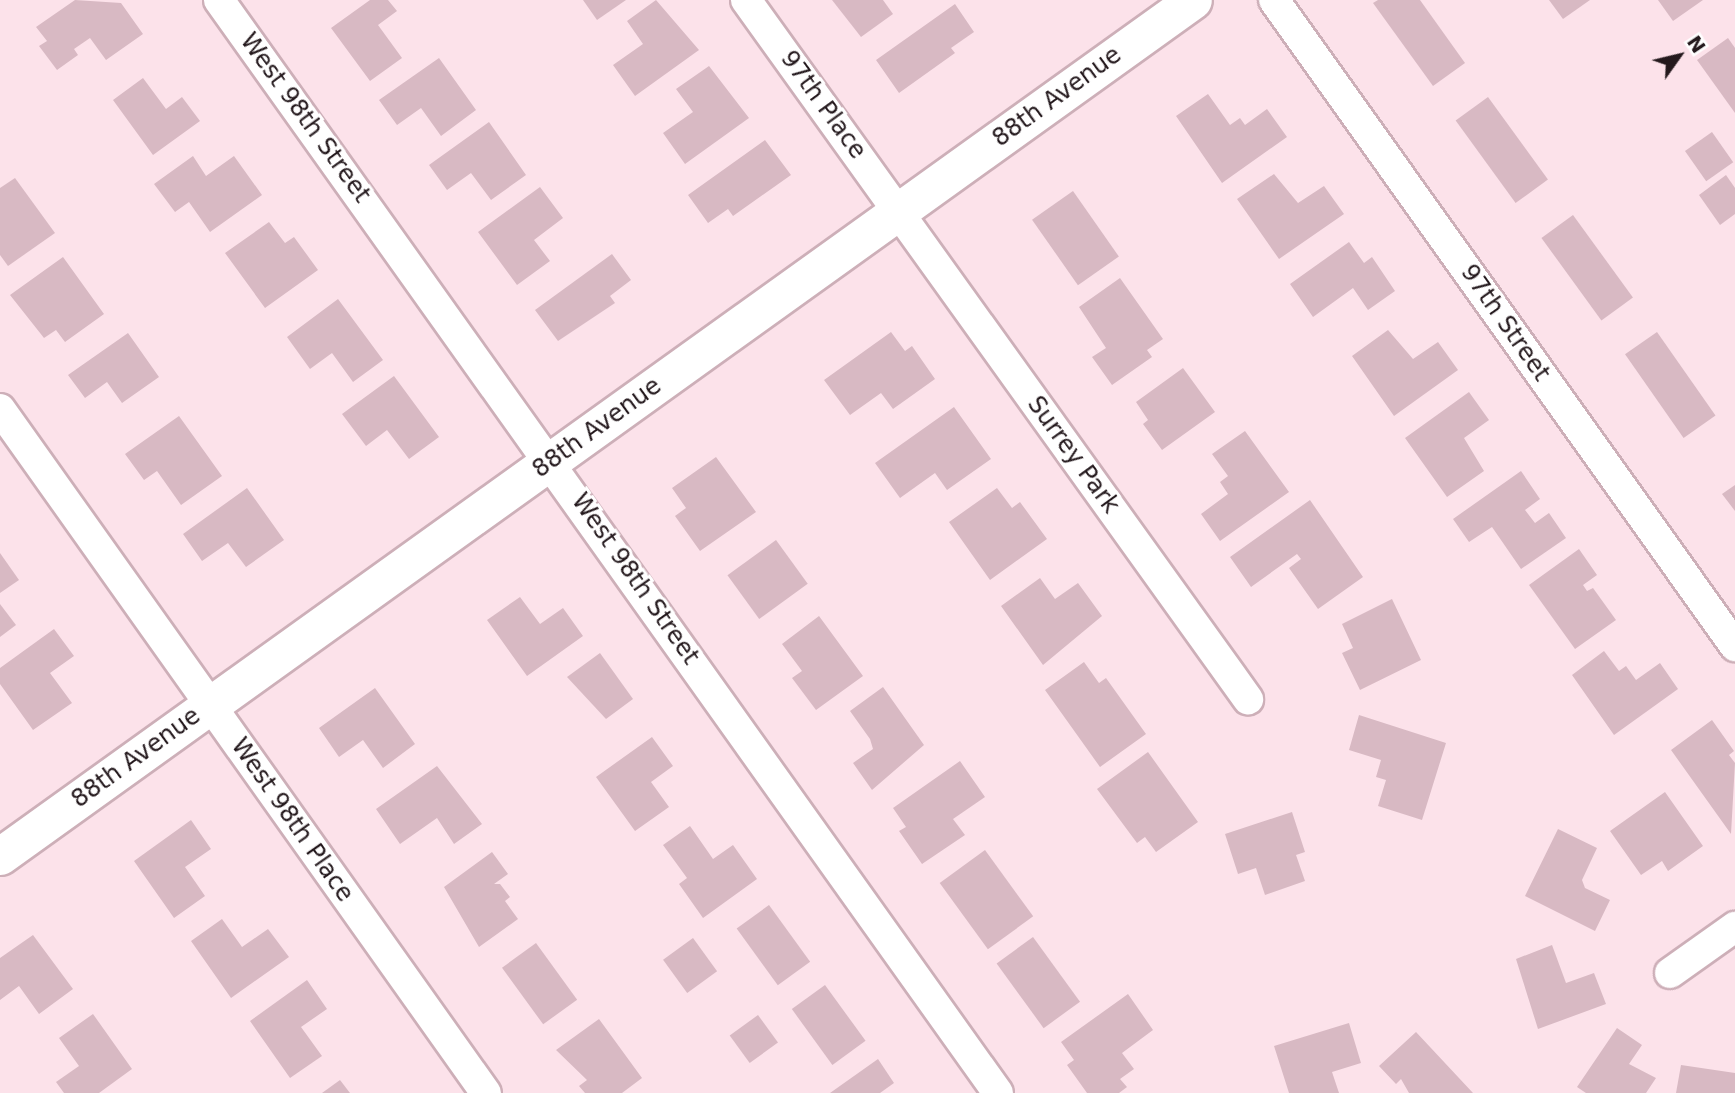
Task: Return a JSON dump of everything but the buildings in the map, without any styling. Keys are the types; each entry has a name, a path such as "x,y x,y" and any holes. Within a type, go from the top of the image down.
{"street":[{"name":"West 98th Street","path":"219,0 551,461 998,1093"},
{"name":"97th Place","path":"746,0 899,211"},
{"name":"88th Avenue","path":"0,856 1193,0"},
{"name":"97th Street","path":"1274,0 1735,646"},
{"name":"Surrey Park","path":"899,211 1248,699"},
{"name":"West 98th Place","path":"0,409 486,1093"},
{"path":"1670,973 1735,926"}]}
